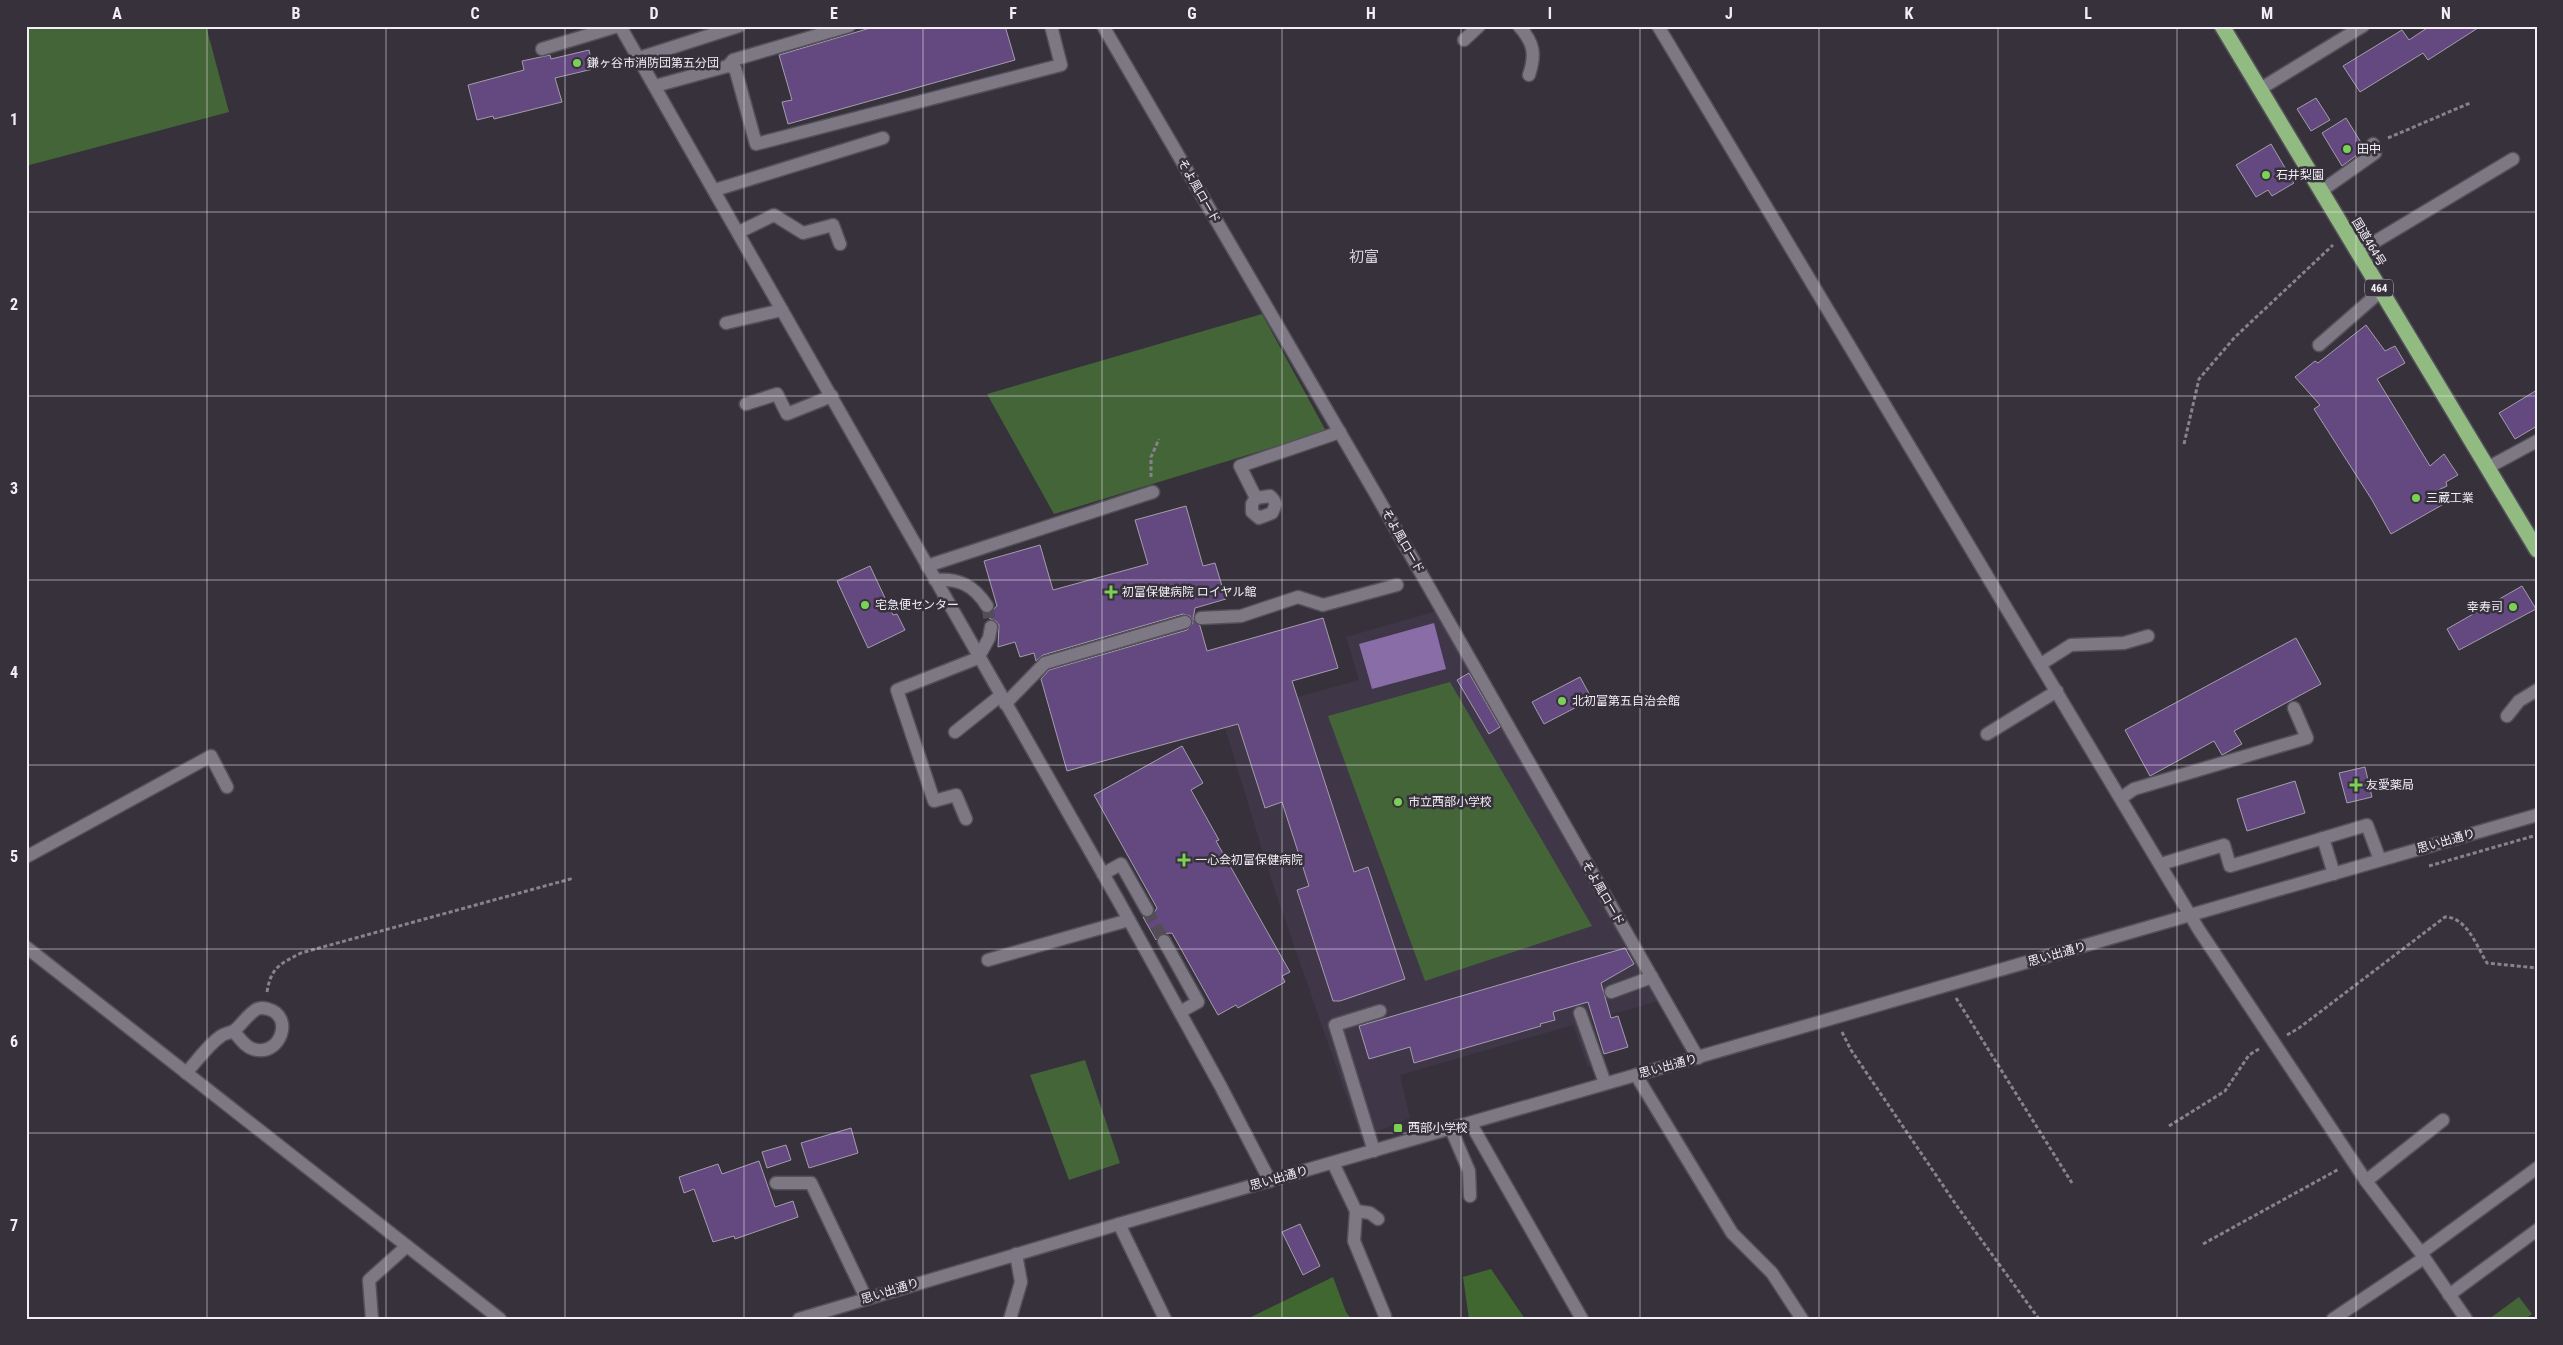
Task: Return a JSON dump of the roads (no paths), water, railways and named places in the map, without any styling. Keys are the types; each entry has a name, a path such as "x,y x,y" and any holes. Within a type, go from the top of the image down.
{"highway":[{"name":"国道464号","path":"2222,26 2537,550"}],"street":[{"path":"542,49 619,26 739,232 978,658 1129,920 1270,1181"},
{"path":"639,58 739,26"},
{"path":"728,66 733,60 849,26"},
{"path":"655,86 728,66 735,68 756,144 1061,65 1051,26"},
{"name":"そよ風ロード","path":"1103,26 1340,432 1524,764 1652,977 1698,1058"},
{"path":"1464,40 1478,26"},
{"path":"1519,26 1534,50 1534,60 1529,76"},
{"path":"1658,26 2191,915 2272,1042 2353,1161 2423,1256 2466,1319"},
{"path":"2260,89 2363,26"},
{"path":"715,190 883,138"},
{"path":"2321,191 2375,152 2374,144"},
{"path":"2358,252 2513,159"},
{"path":"739,232 774,215 803,232 833,225 840,244"},
{"path":"2319,345 2381,291"},
{"path":"726,324 782,310"},
{"path":"746,404 777,394 786,414 832,396"},
{"path":"1256,498 1240,466 1340,432"},
{"path":"2487,468 2537,441"},
{"path":"927,566 1153,492"},
{"path":"934,580 946,579 965,584 974,589 987,606"},
{"path":"1201,618 1241,616 1298,597 1323,605 1397,585"},
{"path":"955,732 1002,700 1045,663 1184,622"},
{"path":"966,819 956,795 934,801 897,690 978,658 986,647 991,627"},
{"path":"2041,664 2071,645 2124,643 2148,636"},
{"path":"2507,716 2519,700 2537,690"},
{"path":"1987,734 2056,691"},
{"path":"2121,798 2134,788 2307,738 2294,708"},
{"path":"26,857 211,756 227,787"},
{"name":"思い出通り","path":"808,1318 866,1298 1119,1224 2537,815"},
{"path":"2160,864 2224,846 2230,866 2367,825 2380,860"},
{"path":"2323,838 2334,874"},
{"path":"1103,874 1121,864 1147,910"},
{"path":"988,960 1129,920"},
{"path":"1164,941 1198,1002 1180,1012"},
{"path":"26,947 500,1319"},
{"path":"1611,992 1652,977"},
{"path":"186,1072 221,1036 233,1031 256,1009 264,1007 274,1010 281,1017 280,1039 273,1047 263,1050 252,1049 233,1031"},
{"path":"1374,1151 1335,1025 1380,1011"},
{"path":"1580,1014 1605,1083"},
{"path":"1636,1075 1732,1233 1772,1273 1802,1319"},
{"path":"2366,1180 2443,1120"},
{"path":"1471,1124 1582,1319"},
{"path":"1451,1129 1469,1170 1470,1196"},
{"path":"1333,1163 1356,1211 1354,1241 1386,1316"},
{"path":"2334,1319 2423,1256 2537,1168"},
{"path":"776,1183 811,1183 866,1298"},
{"path":"1356,1211 1370,1213 1378,1219"},
{"path":"1119,1224 1165,1319"},
{"path":"2449,1295 2537,1230"},
{"path":"372,1319 369,1280 407,1246"},
{"path":"1010,1319 1021,1282 1016,1254"}],"tunnel":[{"path":"987,606 991,627"},
{"path":"1147,910 1164,941"}],"place":[{"name":"鎌ヶ谷市消防団第五分団","path":"577,63"},
{"name":"田中","path":"2347,149"},
{"name":"石井梨園","path":"2266,175"},
{"name":"三蔵工業","path":"2416,498"},
{"name":"初富保健病院 ロイヤル館","path":"1111,592"},
{"name":"宅急便センター","path":"865,605"},
{"name":"幸寿司","path":"2513,607"},
{"name":"北初富第五自治会館","path":"1562,701"},
{"name":"友愛薬局","path":"2356,785"},
{"name":"市立西部小学校","path":"1398,802"},
{"name":"一心会初富保健病院","path":"1184,860"},
{"name":"西部小学校","path":"1398,1128"}],"district":[{"name":"初富","path":"1364,257"}]}
